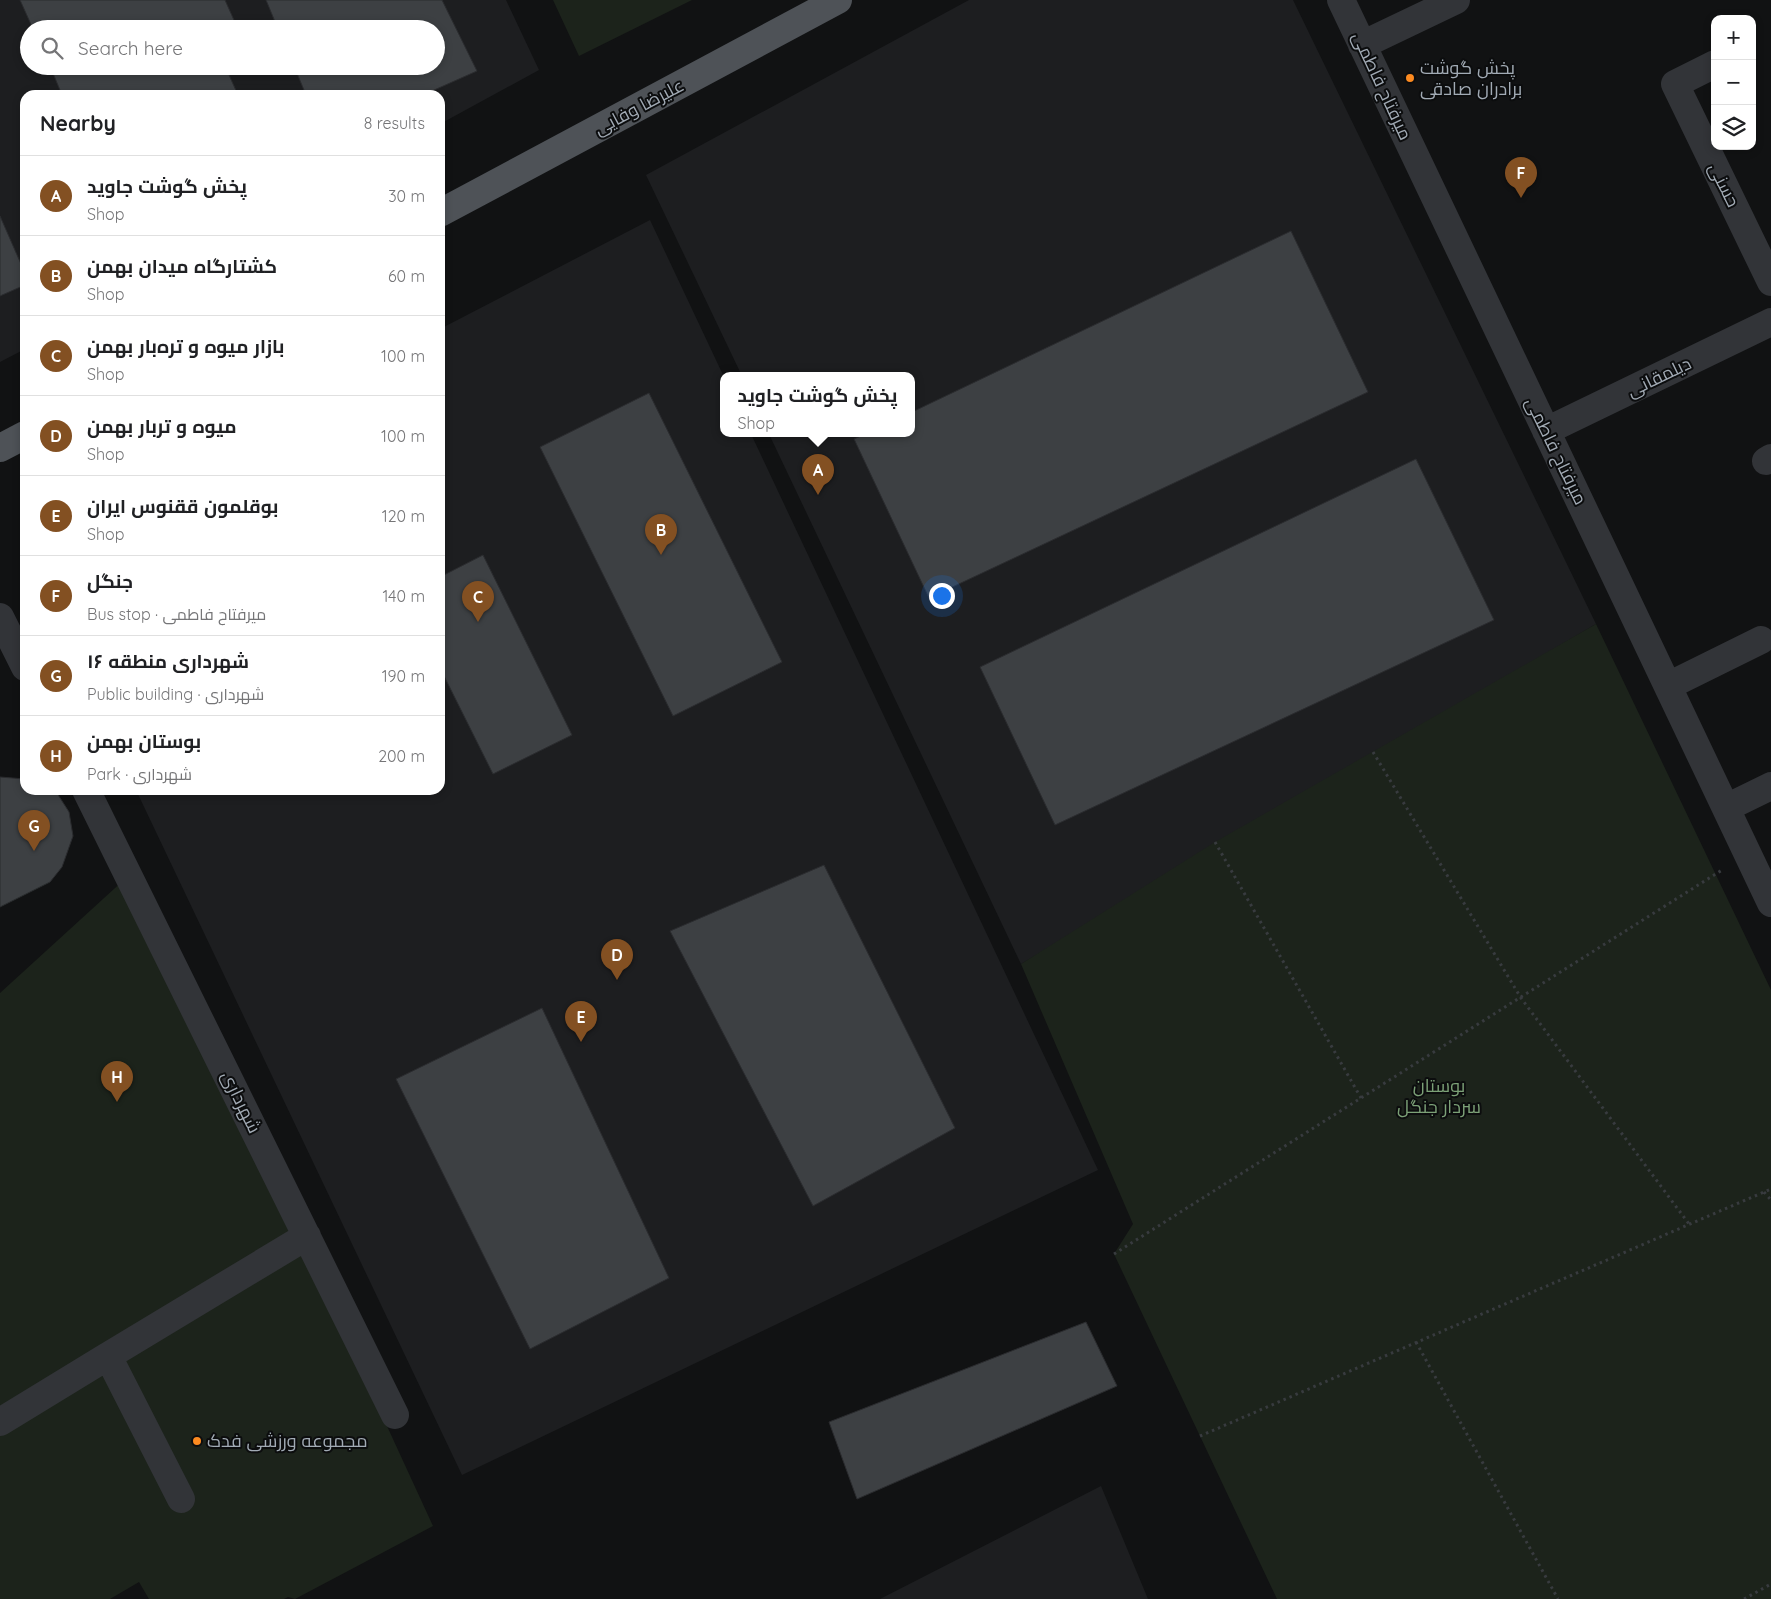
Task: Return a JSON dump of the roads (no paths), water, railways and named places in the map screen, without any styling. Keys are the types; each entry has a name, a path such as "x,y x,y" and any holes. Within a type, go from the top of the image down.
{"main road":[{"name":"علیرضا وفایی","path":"445,210 838,0"},
{"path":"0,448 20,438"}],"street":[{"name":"میرفتاح فاطمی","path":"1341,0 1771,903"},
{"path":"1362,45 1456,0"},
{"name":"حسنی","path":"1711,66 1675,84 1767,265"},
{"name":"دیلمقانی","path":"1546,431 1771,322"},
{"path":"0,617 20,657"},
{"path":"1668,686 1761,640"},
{"path":"1726,808 1771,786"},
{"name":"شهرداری","path":"88,795 395,1415"},
{"path":"0,1422 307,1236"},
{"path":"108,1356 181,1499"}],"place":[{"name":"پخش گوشت برادران صادقی","path":"1410,78"},
{"name":"جنگل","path":"1521,198"},
{"name":"پخش گوشت جاوید","path":"818,495"},
{"name":"کشتارگاه میدان بهمن","path":"661,555"},
{"name":"بازار میوه و تره‌بار بهمن","path":"478,622"},
{"name":"شهرداری منطقه ۱۶","path":"34,851"},
{"name":"میوه و تربار بهمن","path":"617,980"},
{"name":"بوقلمون ققنوس ایران","path":"581,1042"},
{"name":"بوستان بهمن","path":"117,1102"},
{"name":"مجموعه ورزشی فدک","path":"197,1441"}],"park label":[{"name":"بوستان سردار جنگل","path":"1439,1096"}]}
